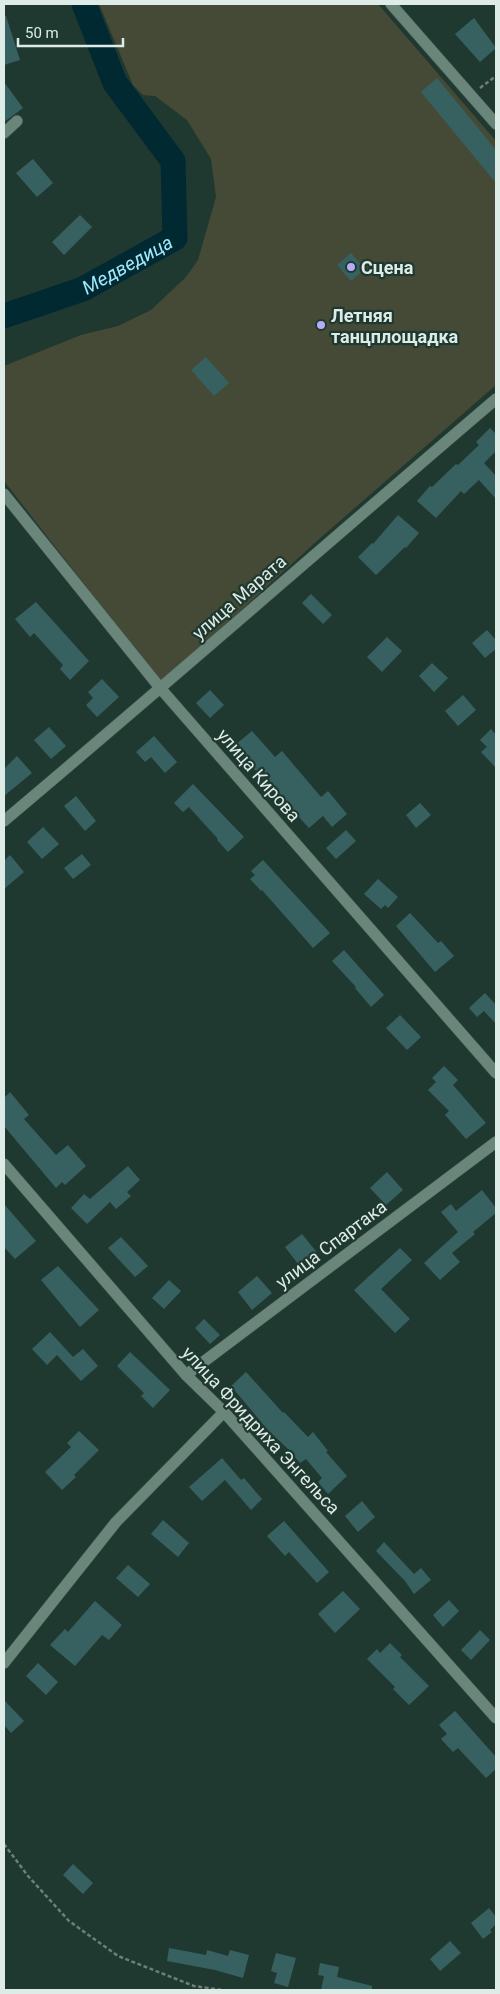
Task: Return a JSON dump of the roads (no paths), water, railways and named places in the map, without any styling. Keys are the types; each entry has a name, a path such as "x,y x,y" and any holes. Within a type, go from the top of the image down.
{"street":[{"path":"391,4 496,124"},
{"path":"4,134 17,121"},
{"name":"улица Марата","path":"4,822 161,689 496,399"},
{"name":"улица Кирова","path":"4,494 161,689 496,1073"},
{"name":"улица Спартака","path":"186,1375 496,1142"},
{"name":"улица Фридриха Энгельса","path":"4,1164 186,1375 224,1412 496,1718"},
{"path":"4,1663 116,1522 224,1412"}],"waterway":[{"name":"Медведица","path":"4,316 83,289 175,238 173,161 115,83 84,4"}],"place":[{"name":"Сцена","path":"351,267"},
{"name":"Летняя танцплощадка","path":"321,325"}]}
